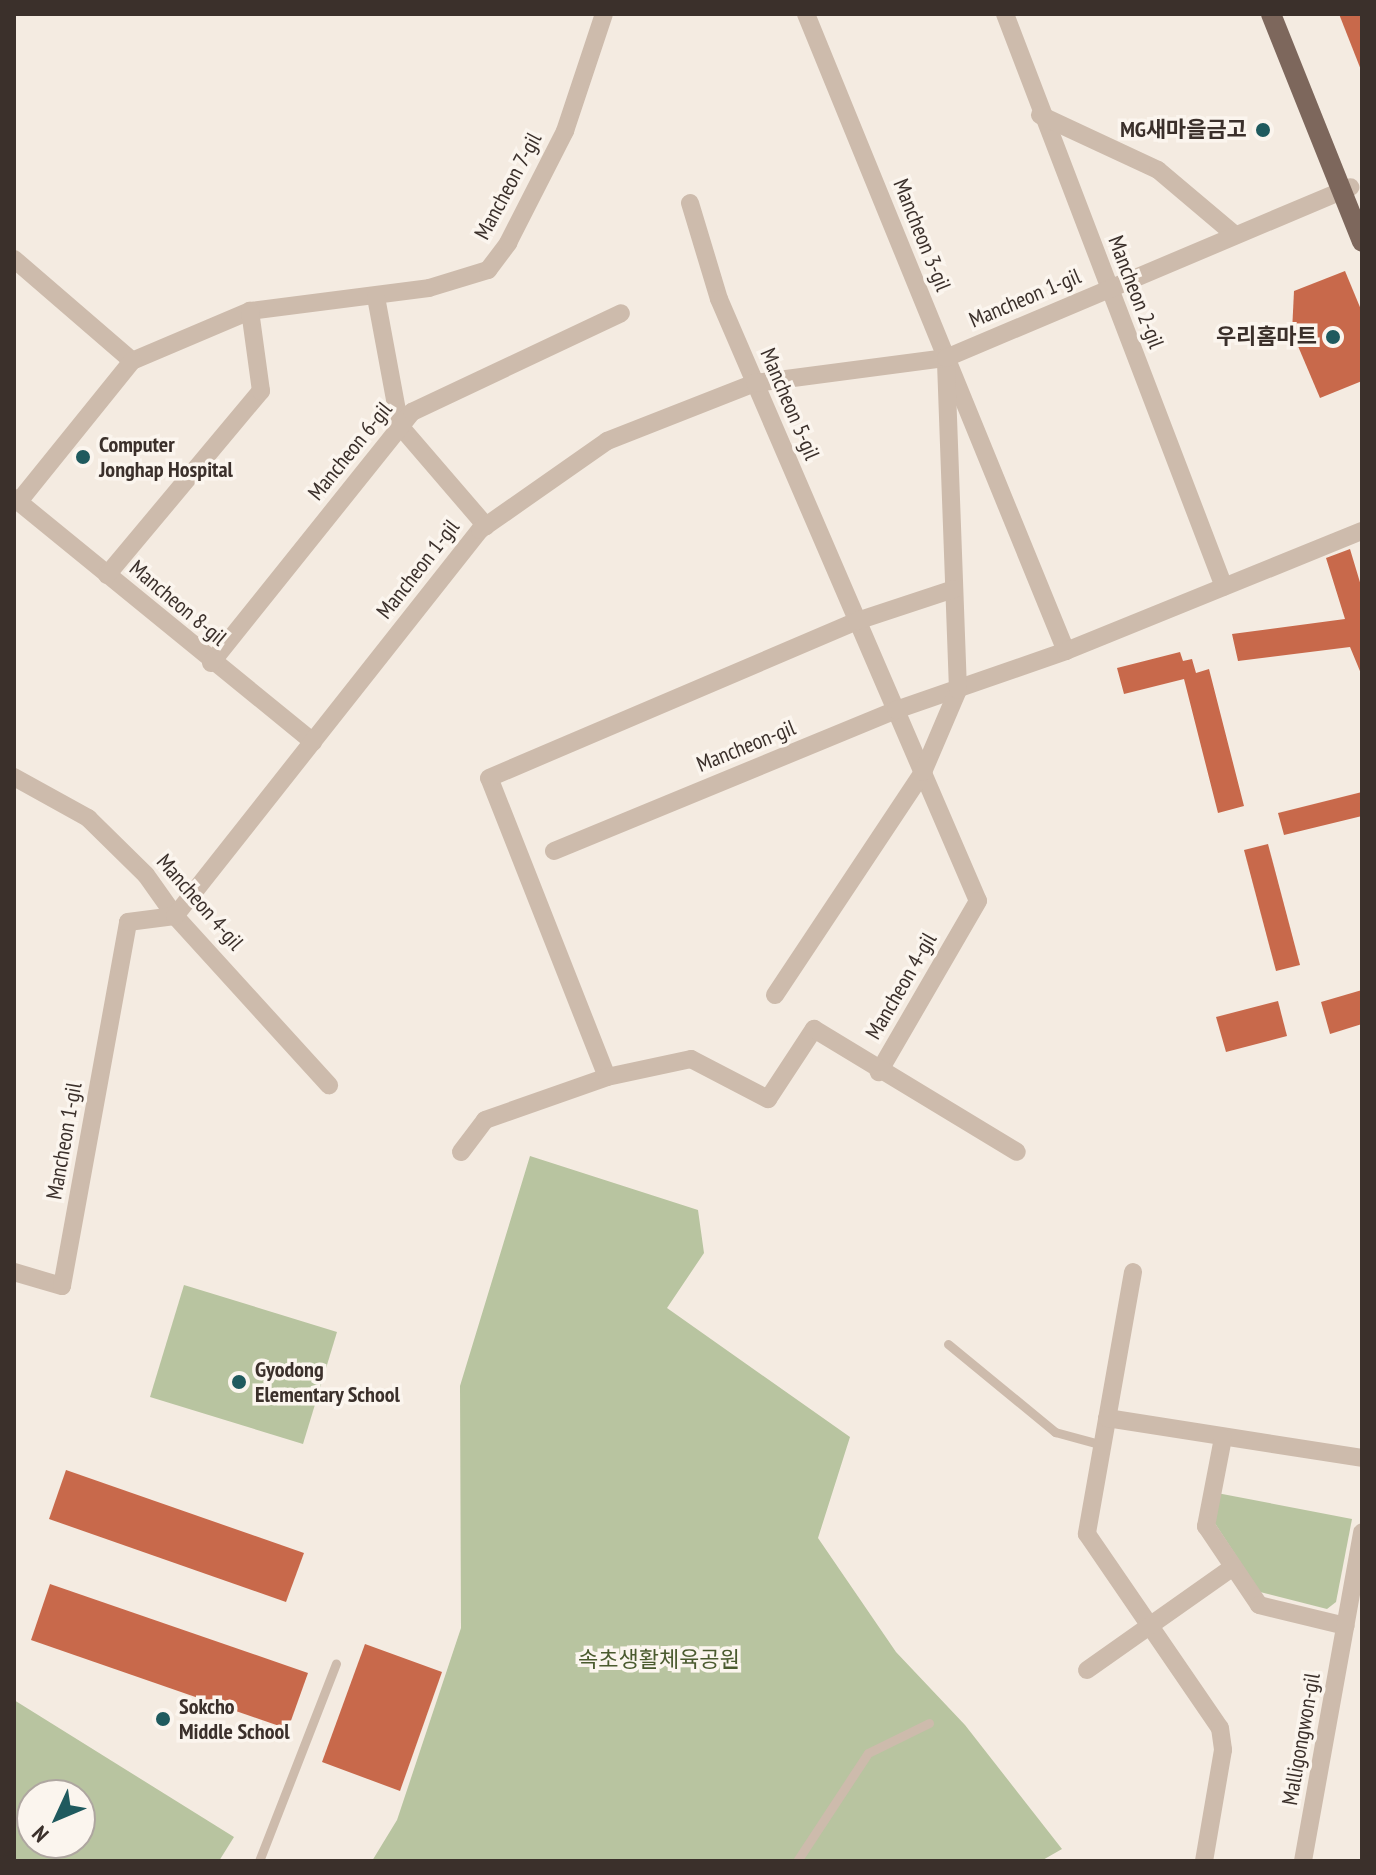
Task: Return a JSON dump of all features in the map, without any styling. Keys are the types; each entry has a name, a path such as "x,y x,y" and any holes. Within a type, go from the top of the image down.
{"main road":[{"path":"1271,14 1346,188 1362,216"},
{"path":"1281,14 1346,188 1362,241"}],"street":[{"name":"Mancheon 7-gil","path":"17,499 132,361 250,311 429,288 488,270 508,243 565,131 604,14"},
{"name":"Mancheon 3-gil","path":"806,14 1066,651"},
{"name":"Mancheon 2-gil","path":"1005,14 1040,115 1224,587"},
{"path":"1040,115 1158,170 1235,235"},
{"name":"Mancheon 1-gil","path":"14,1272 62,1286 128,922 175,916 486,526 607,441 755,383 946,358 1346,188"},
{"name":"Mancheon 5-gil","path":"690,203 719,299 923,772"},
{"path":"14,259 132,361"},
{"path":"376,297 400,426 486,526"},
{"path":"107,575 261,391 250,311"},
{"name":"Mancheon 6-gil","path":"211,663 412,412 621,313"},
{"path":"775,995 923,772 958,690 946,358"},
{"name":"Mancheon 8-gil","path":"17,499 211,663 313,742"},
{"name":"Mancheon-gil","path":"554,851 896,710 1066,651 1362,531"},
{"path":"607,1077 489,778 857,621 954,589"},
{"name":"Mancheon 4-gil","path":"461,1152 485,1120 607,1077 691,1059 768,1099 814,1029 879,1072 978,901 923,772"},
{"name":"Mancheon 4-gil","path":"14,777 88,818 146,875 175,916 329,1085"},
{"path":"879,1072 1017,1152"},
{"path":"1133,1272 1087,1534 1220,1728 1223,1750 1204,1861"},
{"path":"1107,1418 1362,1458"},
{"path":"1223,1438 1206,1526 1259,1605 1346,1626"},
{"name":"Malligongwon-gil","path":"1303,1861 1362,1532"},
{"path":"1087,1670 1233,1567"}],"lane":[{"path":"948,1344 1055,1432 1103,1445"},
{"path":"259,1861 336,1664"},
{"path":"797,1861 868,1753 929,1723"}],"green space":[{"name":"속초생활체육공원","path":"530,1156 698,1210 704,1253 667,1308 850,1437 818,1538 896,1652 965,1725 1062,1849 1041,1861 372,1861 397,1820 461,1628 460,1386"},
{"path":"184,1285 337,1332 303,1444 150,1397"},
{"path":"1217,1493 1352,1519 1336,1602 1327,1609 1260,1592 1214,1522"},
{"path":"14,1700 234,1837 219,1861 14,1861"}],"building":[{"path":"1339,14 1362,14 1362,70 1361,70"},
{"path":"1345,271 1362,312 1362,381 1320,398 1292,332 1294,291"},
{"path":"1350,549 1362,589 1362,676 1350,647 1238,661 1232,634 1345,619 1326,558"},
{"path":"1180,652 1183,661 1192,659 1196,673 1209,669 1244,806 1218,813 1184,679 1124,694 1117,668"},
{"path":"1362,792 1362,816 1284,835 1278,813"},
{"path":"1268,844 1300,965 1276,971 1244,850"},
{"path":"1362,990 1362,1024 1330,1034 1321,1002"},
{"path":"1278,1001 1287,1036 1226,1052 1216,1017"},
{"path":"66,1470 304,1553 286,1602 49,1519"},
{"path":"50,1584 308,1673 288,1729 31,1640"},
{"path":"365,1644 442,1672 400,1791 322,1762"}],"place":[{"name":"MG새마을금고","path":"1263,130"},
{"name":"우리홈마트","path":"1333,337"},
{"name":"Computer Jonghap Hospital","path":"83,457"},
{"name":"Gyodong Elementary School","path":"239,1382"},
{"name":"Sokcho Middle School","path":"163,1719"}]}
